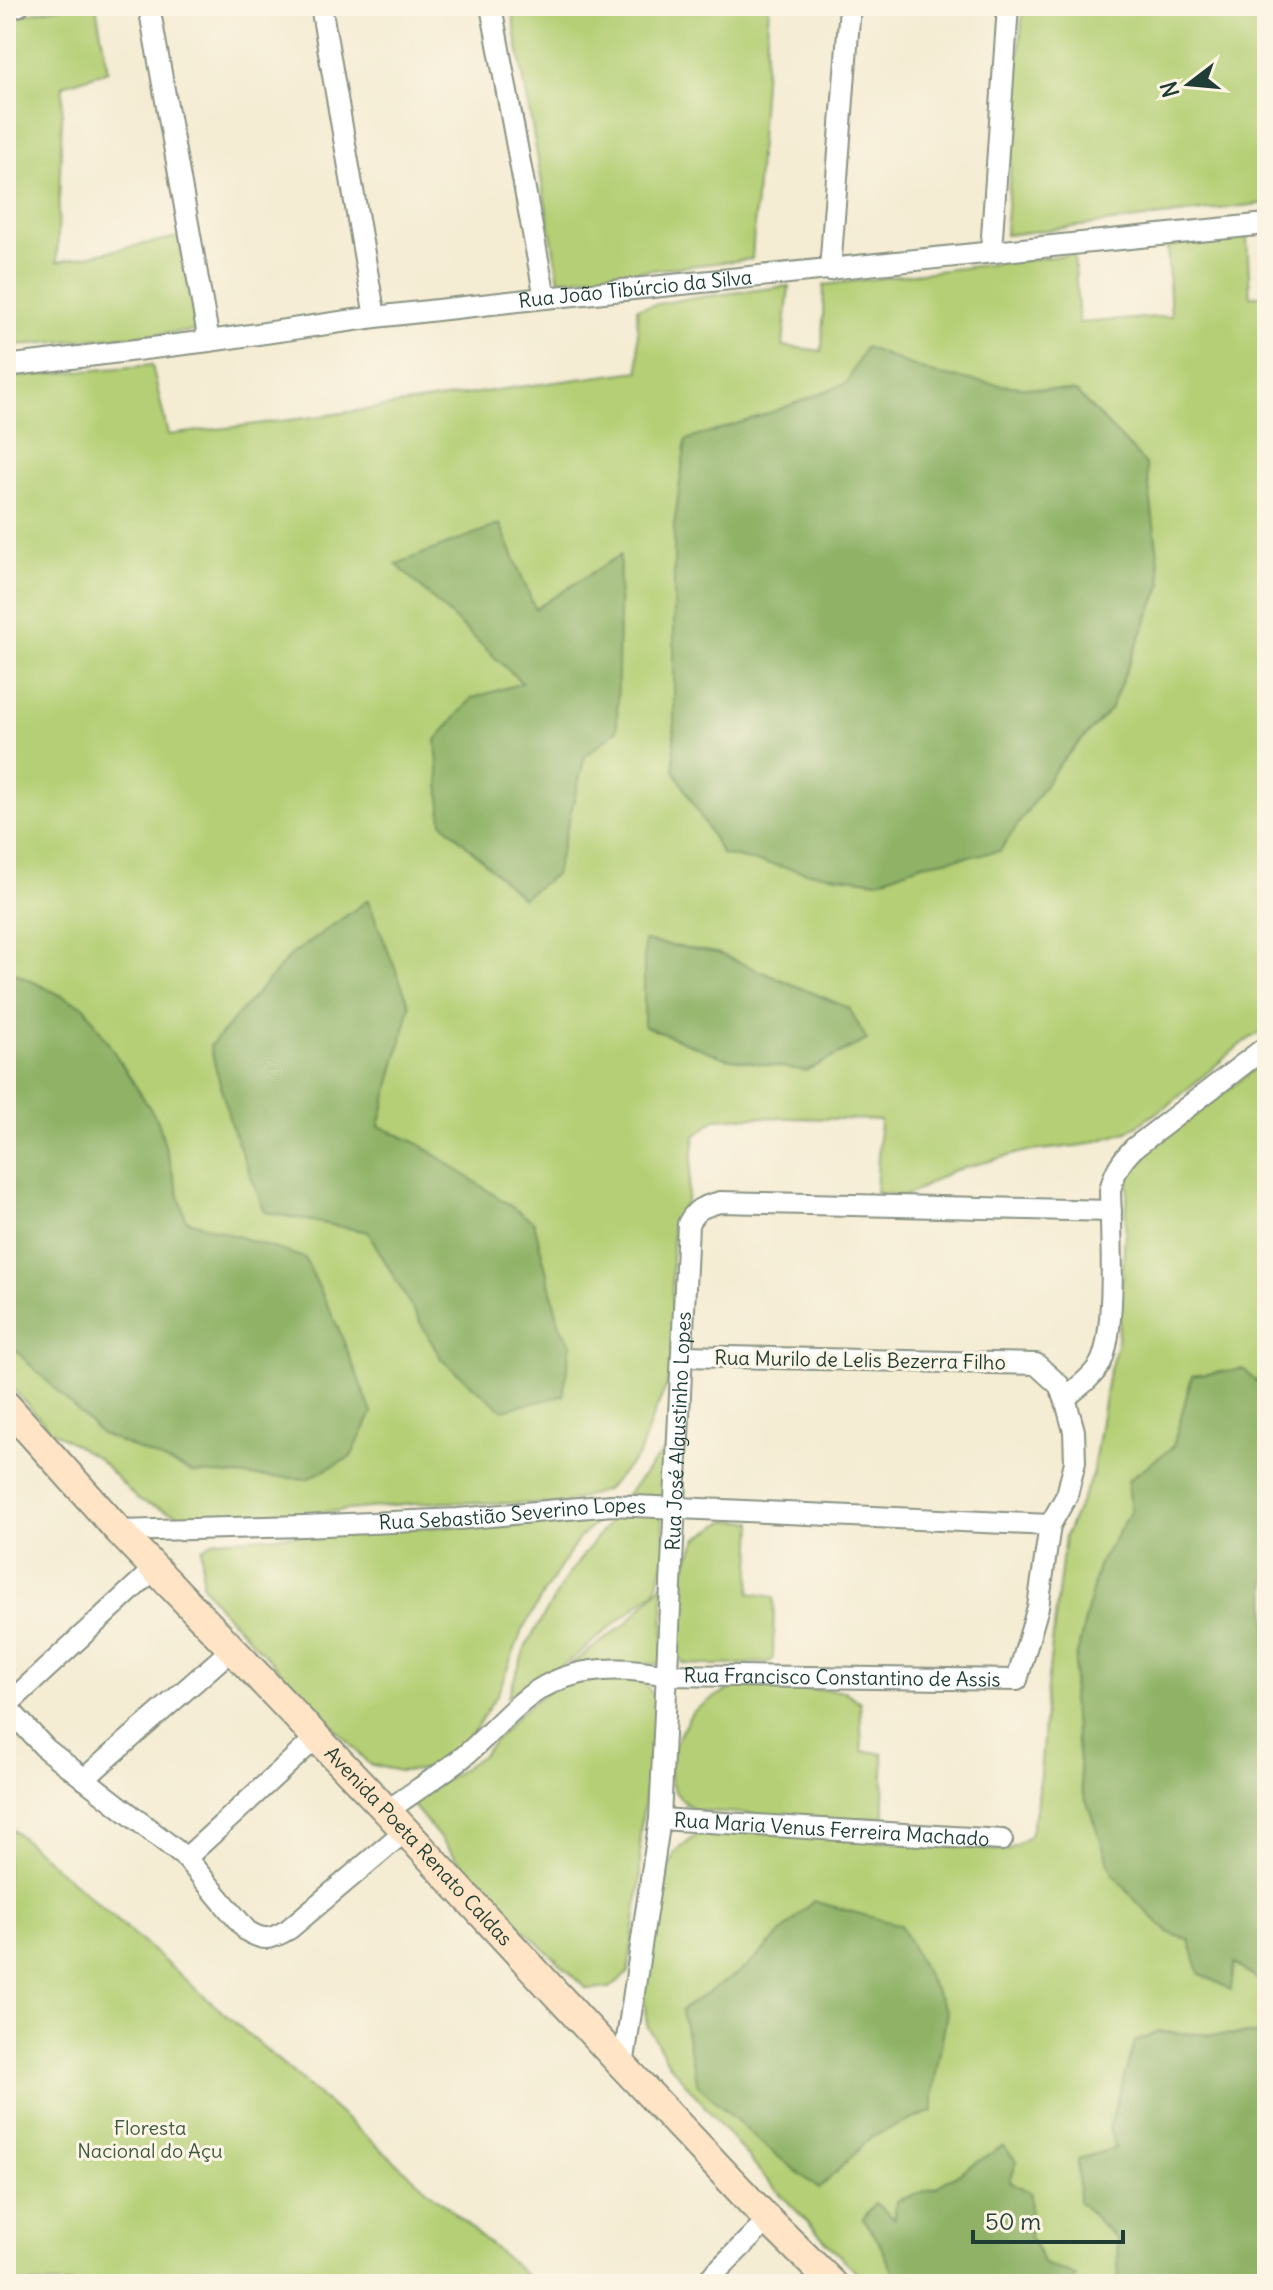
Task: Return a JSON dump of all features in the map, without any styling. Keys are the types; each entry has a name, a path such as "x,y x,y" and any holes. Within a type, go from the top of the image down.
{"main road":[{"name":"Avenida Poeta Renato Caldas","path":"6,1405 119,1531 317,1737 768,2220 833,2284"}],"street":[{"path":"6,8 18,6"},
{"path":"149,6 209,341"},
{"path":"321,6 375,317"},
{"path":"491,6 545,298"},
{"path":"830,270 850,6"},
{"path":"991,251 1008,6"},
{"name":"Rua João Tibúrcio da Silva","path":"6,366 375,317 1267,224"},
{"path":"1050,1525 1067,1495 1075,1462 1074,1431 1065,1398 1099,1366 1109,1335 1110,1191 1113,1176 1134,1148 1267,1046"},
{"name":"Rua José Algustinho Lopes","path":"623,2066 660,1819 688,1224 693,1214 720,1202 1111,1211"},
{"name":"Rua Murilo de Lelis Bezerra Filho","path":"683,1356 1036,1364 1059,1385 1065,1398"},
{"name":"Rua Sebastião Severino Lopes","path":"119,1531 412,1521 612,1505 1050,1525"},
{"name":"Rua Francisco Constantino de Assis","path":"186,1858 247,1931 259,1938 275,1938 289,1929 523,1700 547,1683 564,1676 609,1670 667,1675 1017,1680 1038,1607 1050,1525"},
{"path":"155,1568 6,1706 46,1749 186,1858 317,1737"},
{"path":"84,1779 232,1649"},
{"name":"Rua Maria Venus Ferreira Machado","path":"660,1819 1002,1840"},
{"path":"704,2284 768,2220"}],"green space":[{"path":"66,6 96,6 108,71 63,85 57,262 179,237 196,331 6,346 6,18"},
{"path":"511,6 769,6 752,259 559,280"},
{"path":"1023,6 1267,6 1267,203 1005,235"},
{"path":"1247,237 1250,296 1267,296 1267,1028 1241,1044 1171,1103 1127,1132 1084,1145 1023,1152 952,1171 906,1196 876,1193 880,1120 716,1119 695,1136 687,1200 672,1239 672,1373 639,1455 606,1490 562,1504 437,1502 290,1515 184,1517 138,1500 99,1459 50,1430 6,1381 6,378 152,365 168,435 639,371 637,308 789,286 783,346 822,351 824,285 1074,254 1079,323 1171,316 1167,245"},
{"path":"865,347 934,374 1001,385 1076,392 1146,464 1162,584 1110,710 1060,763 1000,851 922,864 877,881 806,872 722,854 674,770 674,526 686,440 767,414 847,383"},
{"path":"500,524 535,609 620,555 617,730 585,756 555,875 522,898 442,822 436,740 472,698 522,683 396,564"},
{"path":"368,900 410,1006 379,1126 421,1145 534,1222 560,1326 571,1344 563,1396 502,1410 442,1360 368,1232 265,1212 231,1125 210,1046 291,955"},
{"path":"644,941 717,953 849,1008 867,1040 806,1071 725,1058 644,1026"},
{"path":"13,972 85,1007 158,1121 186,1220 305,1258 339,1330 372,1413 351,1457 307,1479 194,1473 101,1434 6,1341 6,994"},
{"path":"1267,1059 1267,1391 1243,1369 1192,1376 1173,1447 1128,1480 1131,1512 1098,1567 1076,1659 1072,1699 1082,1789 1169,1933 1219,1955 1265,1985 1267,2014 1257,2034 1159,2032 1135,2042 1109,2128 1116,2148 1079,2201 1117,2240 1119,2277 1113,2284 1073,2284 1075,2276 1044,2264 1030,2237 1031,2193 1010,2181 1003,2146 935,2188 896,2201 895,2220 875,2203 863,2219 878,2240 897,2279 915,2284 867,2284 766,2179 670,2065 647,2025 643,1991 658,1904 675,1852 700,1833 727,1830 1007,1851 1030,1836 1038,1801 1047,1686 1065,1536 1092,1477 1108,1377 1118,1341 1129,1172 1151,1149"},
{"path":"1243,1369 1267,1391 1267,2008 1265,1985 1234,1963 1231,1990 1199,1973 1189,1939 1169,1933 1113,1874 1082,1789 1072,1699 1076,1659 1098,1566 1131,1512 1128,1480 1173,1447 1192,1376"},
{"path":"672,1441 669,1497 623,1499"},
{"path":"616,1513 660,1513 669,1550 655,1591 568,1662 508,1697 526,1646 568,1575"},
{"path":"600,1520 580,1537 545,1591 522,1631 498,1693 476,1728 454,1753 426,1770 399,1771 369,1764 218,1606 202,1584 202,1548 216,1540"},
{"path":"727,1520 753,1522 750,1593 774,1597 773,1658 769,1662 737,1665 683,1663 675,1647 682,1571 698,1538"},
{"path":"663,1584 664,1664 571,1664 626,1624"},
{"path":"624,1677 646,1685 657,1701 640,1834 640,1883 628,1973 610,1988 587,1989 487,1895 411,1803 481,1756 520,1713 554,1686"},
{"path":"734,1686 844,1691 860,1702 862,1751 883,1753 884,1817 833,1820 695,1810 684,1802 671,1784 669,1774 676,1741 692,1713"},
{"name":"Floresta Nacional do Açu","path":"6,1824 536,2284 6,2284"},
{"path":"813,1901 900,1925 947,2012 933,2091 933,2111 872,2136 819,2189 766,2147 698,2085 681,2010 748,1966"},
{"path":"1267,2014 1267,2284 1113,2284 1119,2277 1117,2240 1079,2201 1078,2159 1116,2148 1109,2128 1135,2042 1159,2032 1256,2034"},
{"path":"1003,2146 1017,2161 1010,2181 1031,2193 1030,2238 1044,2264 1076,2276 1073,2284 915,2284 897,2279 878,2240 863,2219 875,2203 895,2219 896,2201 935,2188"}]}
